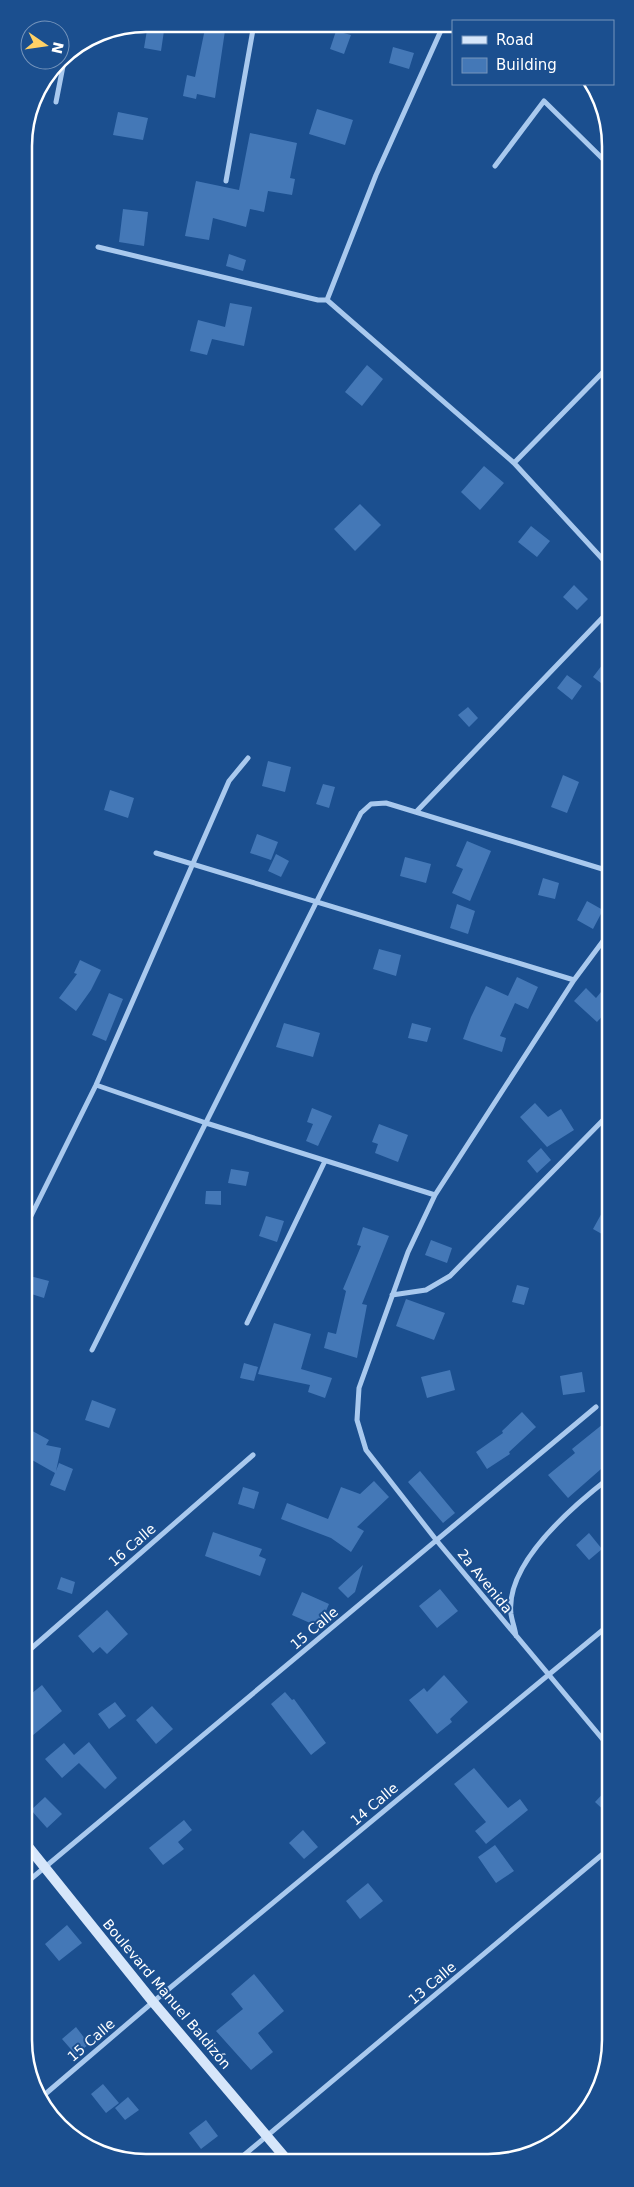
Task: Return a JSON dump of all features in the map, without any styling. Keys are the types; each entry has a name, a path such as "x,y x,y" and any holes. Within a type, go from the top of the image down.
{"main road":[{"name":"Boulevard Manuel Baldizón","path":"32,1851 153,2002 282,2154"}],"street":[{"path":"226,181 253,32"},
{"path":"327,300 376,175 440,32"},
{"path":"56,102 62,70"},
{"path":"495,166 544,101 602,158"},
{"path":"98,247 318,300 327,300 514,463 602,557"},
{"path":"514,463 602,373"},
{"path":"416,812 602,619"},
{"path":"32,1213 96,1085 230,781 248,758"},
{"path":"92,1350 361,813 371,804 386,803 602,869"},
{"path":"156,854 574,980"},
{"path":"601,1122 450,1276 426,1290 392,1295 408,1252 435,1195 574,980 602,944"},
{"path":"96,1085 206,1123 435,1195"},
{"path":"247,1323 325,1161"},
{"name":"2a Avenida","path":"392,1295 359,1388 356,1420 366,1450 437,1541 601,1738"},
{"name":"15 Calle","path":"45,1867 596,1407"},
{"name":"16 Calle","path":"32,1648 253,1455"},
{"path":"517,1638 511,1612 515,1585 527,1557 554,1528 601,1485"},
{"name":"14 Calle","path":"153,2002 601,1631"},
{"name":"13 Calle","path":"268,2136 601,1855"},
{"path":"32,1878 45,1867"},
{"name":"15 Calle","path":"46,2094 153,2002"},
{"path":"246,2154 268,2136"}],"building":[{"path":"147,32 164,32 161,51 144,48"},
{"path":"204,32 225,32 215,98 197,94 196,99 183,96 187,75 195,77"},
{"path":"336,32 351,35 344,54 330,49"},
{"path":"393,47 414,53 409,69 389,63"},
{"path":"317,109 353,120 345,145 309,134"},
{"path":"118,112 148,118 143,140 113,135"},
{"path":"250,133 297,143 290,178 295,179 292,195 268,191 264,212 250,209 246,227 213,218 209,240 185,236 196,181 239,190"},
{"path":"123,209 148,212 144,246 119,242"},
{"path":"229,254 246,260 243,271 226,266"},
{"path":"230,303 252,307 244,346 212,339 207,355 190,351 198,320 225,327"},
{"path":"367,365 383,379 362,406 345,392"},
{"path":"484,466 504,483 480,510 461,492"},
{"path":"360,504 381,525 355,551 334,529"},
{"path":"531,526 550,541 537,557 518,542"},
{"path":"574,585 588,599 577,610 563,597"},
{"path":"602,666 602,684 593,677"},
{"path":"567,675 582,686 572,700 557,688"},
{"path":"468,707 478,718 469,727 458,715"},
{"path":"268,761 291,767 285,792 262,786"},
{"path":"563,775 579,782 567,813 551,807"},
{"path":"323,784 335,787 329,808 316,804"},
{"path":"110,790 134,798 128,818 104,810"},
{"path":"257,834 278,842 271,860 250,853"},
{"path":"467,841 491,851 470,901 452,893 463,869 456,866"},
{"path":"276,854 289,861 281,877 268,871"},
{"path":"405,857 431,864 426,883 400,876"},
{"path":"543,878 559,883 555,899 538,895"},
{"path":"587,901 602,909 593,929 577,920"},
{"path":"457,904 475,911 468,934 450,928"},
{"path":"379,949 401,955 396,976 373,969"},
{"path":"80,960 101,970 91,990 76,1011 59,998 77,974 74,973"},
{"path":"517,977 538,987 528,1009 515,1003 500,1036 506,1038 502,1052 463,1039 486,986 508,996"},
{"path":"586,988 596,998 601,992 602,1017 597,1022 574,1001"},
{"path":"109,993 123,999 106,1041 92,1035"},
{"path":"284,1023 320,1033 313,1057 276,1047"},
{"path":"412,1023 431,1028 427,1042 408,1038"},
{"path":"535,1103 548,1117 561,1109 574,1130 547,1147 520,1117"},
{"path":"312,1108 332,1116 318,1146 306,1141 313,1124 307,1122"},
{"path":"379,1124 408,1135 398,1162 375,1153 378,1144 372,1142"},
{"path":"541,1148 551,1160 537,1173 527,1161"},
{"path":"231,1169 249,1172 246,1186 228,1183"},
{"path":"206,1191 221,1191 221,1205 205,1204"},
{"path":"601,1214 601,1234 593,1229"},
{"path":"266,1216 284,1221 277,1242 259,1236"},
{"path":"363,1227 389,1236 362,1304 367,1305 357,1358 324,1348 328,1332 336,1334 346,1291 343,1289 361,1246 357,1245"},
{"path":"431,1240 452,1248 447,1263 425,1255"},
{"path":"32,1277 49,1281 44,1298 32,1294"},
{"path":"517,1285 529,1288 524,1305 512,1302"},
{"path":"406,1299 445,1313 434,1340 396,1326"},
{"path":"274,1323 311,1334 301,1369 332,1378 325,1398 308,1392 310,1385 258,1374"},
{"path":"244,1363 258,1367 254,1381 240,1378"},
{"path":"450,1370 455,1390 427,1398 421,1377"},
{"path":"582,1372 585,1392 563,1395 560,1376"},
{"path":"92,1400 116,1409 109,1428 85,1420"},
{"path":"522,1412 536,1427 509,1452 510,1454 487,1469 476,1452 503,1433 502,1431"},
{"path":"601,1425 601,1469 568,1498 548,1475 575,1453 572,1449"},
{"path":"32,1431 49,1440 46,1445 61,1448 56,1471 59,1463 73,1469 65,1491 50,1485 55,1473 32,1460"},
{"path":"420,1471 455,1513 443,1523 408,1482"},
{"path":"374,1481 389,1497 357,1527 364,1531 351,1552 331,1538 281,1519 287,1503 328,1519 341,1487 360,1494"},
{"path":"243,1487 259,1492 254,1509 238,1504"},
{"path":"213,1532 262,1549 259,1556 266,1559 260,1576 205,1556"},
{"path":"589,1533 601,1550 589,1560 576,1545"},
{"path":"363,1565 355,1592 348,1598 338,1588"},
{"path":"61,1577 75,1582 72,1594 57,1589"},
{"path":"440,1589 458,1611 437,1628 419,1606"},
{"path":"302,1592 329,1604 319,1627 292,1615"},
{"path":"107,1610 128,1634 107,1654 100,1647 93,1653 78,1636"},
{"path":"444,1675 468,1702 450,1719 452,1722 437,1734 409,1700 424,1688 427,1692"},
{"path":"42,1685 62,1711 32,1736 32,1693"},
{"path":"285,1692 292,1700 294,1699 326,1743 311,1755 271,1704"},
{"path":"115,1702 126,1716 109,1729 98,1714"},
{"path":"152,1706 173,1729 156,1744 136,1720"},
{"path":"89,1742 117,1778 105,1789 79,1763 62,1778 45,1759 64,1743 74,1755"},
{"path":"474,1768 508,1808 520,1799 528,1810 486,1844 475,1831 486,1822 454,1784"},
{"path":"601,1795 601,1808 595,1802"},
{"path":"45,1797 62,1814 47,1828 32,1809"},
{"path":"184,1820 192,1830 178,1842 184,1849 163,1865 149,1848"},
{"path":"303,1830 318,1847 304,1859 289,1843"},
{"path":"495,1845 514,1871 496,1883 478,1857"},
{"path":"368,1883 383,1901 360,1919 346,1901"},
{"path":"67,1925 82,1943 59,1961 45,1944"},
{"path":"254,1974 284,2011 258,2033 273,2052 251,2070 216,2031 243,2009 231,1994"},
{"path":"76,2027 89,2044 76,2055 62,2039"},
{"path":"103,2084 119,2103 106,2113 91,2094"},
{"path":"128,2097 139,2110 125,2120 115,2108"},
{"path":"206,2120 218,2136 201,2149 189,2133"}]}
